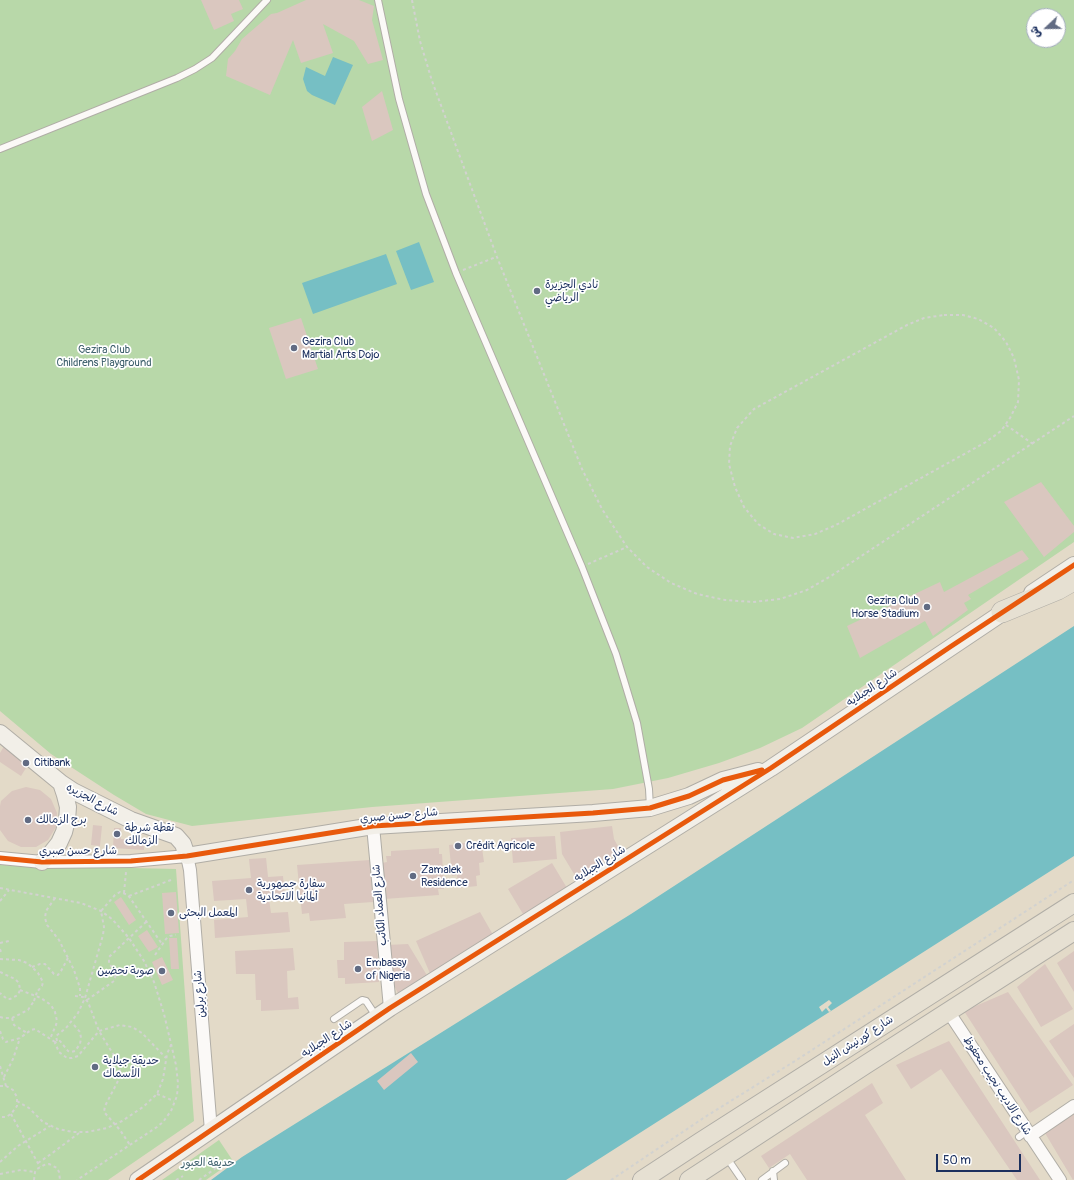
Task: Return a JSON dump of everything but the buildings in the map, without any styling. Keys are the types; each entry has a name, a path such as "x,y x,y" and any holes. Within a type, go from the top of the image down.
{"highway":[{"path":"1002,612 1058,589 1074,580"}],"main road":[{"name":"شارع كورنيش النيل","path":"642,1180 1074,903"},
{"path":"689,1180 948,1011 1074,931"},
{"path":"700,1142 700,1156 705,1169"},
{"path":"662,1167 669,1168 676,1172 683,1180"}],"street":[{"name":"شارع الجبلايه","path":"1041,587 1049,576 1074,559"},
{"name":"شارع الجبلايه","path":"138,1180 383,1013 771,768 1074,565"},
{"name":"شارع الجزيره","path":"0,733 61,783 84,797 131,820 176,836 183,844 187,856"},
{"name":"شارع حسن صبري","path":"0,858 42,862 93,860 131,861 187,856 373,826 593,813 650,808 689,796 722,780 771,768"},
{"path":"42,862 59,844 67,820 68,807 61,783"},
{"name":"شارع العماد الكاتب","path":"373,826 383,1013"},
{"name":"شارع برلين","path":"187,856 191,878 211,1131"},
{"name":"شارع الاديب نجيب محفوظ","path":"948,1011 1026,1135 1060,1180"},
{"path":"1026,1135 1074,1106"}],"lane":[{"path":"0,149 177,78 195,69 212,58 267,0"},
{"path":"378,0 399,99 426,194 456,273 582,567 616,654 637,723 649,789 650,808"},
{"path":"334,1019 362,1000 366,1001 383,1013"},
{"path":"726,1156 742,1180"},
{"path":"762,1180 784,1163"},
{"path":"773,1172 774,1180"}],"path":[{"path":"412,0 420,41 432,81 497,257 582,469 602,509 627,547 647,567 671,583 697,594 725,600 753,602 780,600 807,590 831,576 1074,416"},
{"path":"456,273 497,257"},
{"path":"963,315 978,319 994,328 1006,342 1014,358 1019,380 1018,402 1006,425 1001,431 986,442 836,526 815,534 793,538 774,534 758,524 744,507 735,487 729,464 730,446 737,428 754,409 907,325 924,318 938,316 963,315"},
{"path":"1006,425 1033,444"},
{"path":"582,567 627,547"},
{"path":"124,893 126,872"},
{"path":"129,896 171,880"},
{"path":"611,1180 705,1117 795,1061 1074,880"},
{"path":"0,888 81,903 112,919 129,938 150,972 159,998 171,1044 178,1083 178,1092 171,1111 163,1122 77,1180"},
{"path":"0,901 10,889"},
{"path":"101,912 115,895 118,893 124,893 129,896 162,944"},
{"path":"54,898 46,911 45,918 47,925 59,940 68,958 80,988 80,996"},
{"path":"101,912 104,927 103,935 85,998 75,1017 66,1028 56,1036 56,1047 67,1058 75,1058 99,1031 120,1025 132,1027 142,1033 166,1058"},
{"path":"87,1000 114,981 116,974 114,969 109,964 108,959 146,922"},
{"path":"155,955 168,937 176,935"},
{"path":"0,943 9,941"},
{"path":"0,949 2,952 0,954"},
{"path":"32,967 45,964 54,974 58,975 61,973 68,958"},
{"path":"0,959 19,960 27,963 38,973 43,982 28,1010 12,1018 4,1018 0,1016"},
{"path":"0,972 15,979 19,983 20,990 18,995 10,1000 0,993"},
{"path":"20,990 41,998 51,1005 55,1012 57,1021 50,1039"},
{"path":"74,996 80,996 87,1000 99,1031 116,1058 119,1067 119,1079 104,1110 106,1115 115,1124 130,1145"},
{"path":"12,1018 14,1025 27,1032"},
{"path":"0,1031 3,1040 6,1042 20,1038 27,1032 36,1029 56,1042 60,1041 68,1051 71,1052 75,1051 80,1044 81,1038 80,1032 74,1025"},
{"path":"4,1077 13,1059 20,1038"},
{"path":"17,1101 50,1126 66,1131 80,1132 100,1130 115,1124 153,1099 157,1094 163,1079 166,1058 171,1044"},
{"path":"0,1066 6,1086"},
{"path":"0,1086 6,1086 13,1090 17,1097 17,1106 11,1114 0,1117"},
{"path":"157,1094 174,1101"},
{"path":"11,1114 40,1166"},
{"path":"0,1162 12,1150 50,1126"},
{"path":"38,1163 80,1132"},
{"path":"199,1180 226,1161"},
{"path":"34,1180 35,1172 40,1166 49,1164 59,1172 60,1180"},
{"path":"0,1174 21,1170 35,1172"},
{"path":"176,1180 183,1176"}],"green space":[{"name":"نادي الجزيرة الرياضي","path":"0,0 1074,0 1074,542 802,728 760,748 719,763 668,778 613,789 372,807 192,826 146,814 51,754 0,711"},
{"name":"حديقة جيلاية الأسماك","path":"0,865 176,869 194,1121 108,1180 0,1180"},
{"name":"حديقة العبور","path":"219,1140 233,1161 206,1180 162,1180"}],"water":[{"path":"333,57 353,65 335,105 312,95 307,91 303,79 306,67 325,76"},
{"path":"419,242 434,282 411,290 396,251"},
{"path":"386,254 397,284 313,314 302,283"},
{"path":"1074,626 1074,856 566,1180 211,1180 242,1157 631,914"}],"pier":[{"path":"829,1000 832,1003 828,1007 831,1011 829,1012 826,1008 822,1012 819,1007"}],"cycle path":[{"path":"138,1180 390,1008 771,768 1074,565"},
{"path":"0,858 42,862 131,861 187,856 373,826 593,813 650,808 689,796 723,780 762,770"}],"place":[{"name":"نادي الجزيرة الرياضي","path":"537,291"},
{"name":"Gezira Club Martial Arts Dojo","path":"294,348"},
{"name":"Gezira Club Horse Stadium","path":"927,607"},
{"name":"Citibank","path":"26,763"},
{"name":"برج الزمالك","path":"28,820"},
{"name":"نقطة شرطة الزمالك","path":"117,834"},
{"name":"Crédit Agricole","path":"458,846"},
{"name":"Zamalek Residence","path":"413,876"},
{"name":"سفارة جمهورية ألمانيا الاتحادية","path":"249,890"},
{"name":"المعمل البحثى","path":"171,913"},
{"name":"Embassy of Nigeria","path":"358,969"},
{"name":"صوبة تحضين","path":"162,971"},
{"name":"حديقة جيلاية الأسماك","path":"95,1067"}],"park label":[{"name":"Gezira Club Childrens Playground","path":"104,356"}]}
